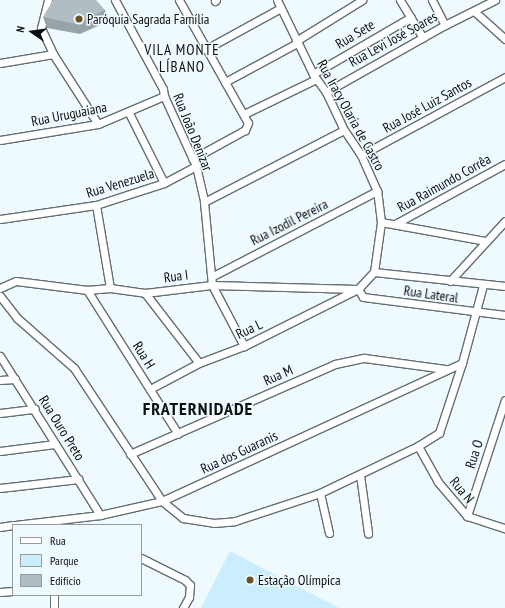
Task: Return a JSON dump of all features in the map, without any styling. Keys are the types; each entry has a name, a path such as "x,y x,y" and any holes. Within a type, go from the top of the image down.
{"street":[{"path":"48,0 41,28 53,54 98,124"},
{"name":"Rua João Denizar","path":"115,0 163,89 164,96 196,166 204,202 213,276 212,285"},
{"path":"179,0 244,114 248,127 192,159"},
{"path":"225,82 296,42 362,0"},
{"path":"400,0 423,38"},
{"path":"432,0 444,25"},
{"name":"Rua Levi José Soares","path":"326,92 444,25 495,0"},
{"path":"206,49 280,3"},
{"name":"Rua Iracy Olaria de Castro","path":"280,3 296,42 314,77 326,92 344,130 361,155 377,191 381,222 374,272"},
{"path":"474,11 505,39"},
{"name":"Rua Sete","path":"244,114 314,77 411,17"},
{"path":"0,62 53,54"},
{"name":"Rua José Luiz Santos","path":"361,155 505,77"},
{"name":"Rua Uruguaiana","path":"0,140 98,124 129,113 164,96"},
{"path":"129,113 164,183"},
{"path":"204,202 344,130"},
{"name":"Rua Raimundo Corrêa","path":"395,224 505,164"},
{"name":"Rua Venezuela","path":"0,219 96,205 164,183 196,166"},
{"name":"Rua Izodil Pereira","path":"213,276 377,191"},
{"path":"96,205 110,288"},
{"path":"450,282 505,221"},
{"path":"381,222 486,241"},
{"path":"358,289 374,272 450,282 505,286"},
{"name":"Rua I","path":"0,288 16,281 87,290 110,288 145,293 212,285 358,289"},
{"path":"212,285 244,346"},
{"path":"0,296 17,318 74,368 162,501 183,518 214,523 235,521 320,493 418,446 439,433 462,362 482,285"},
{"name":"Rua Lateral","path":"358,289 363,297 475,313 505,315"},
{"name":"Rua L","path":"150,389 199,363 244,346 358,289"},
{"name":"Rua H","path":"87,290 178,434"},
{"path":"145,293 199,363"},
{"name":"Rua Ouro Preto","path":"0,356 35,409 100,515"},
{"name":"Rua M","path":"130,454 335,364 364,358 444,369"},
{"name":"Rua dos Guaranis","path":"34,524 55,523 100,515 162,501 347,417 444,369 462,362"},
{"path":"0,380 15,379"},
{"name":"Rua O","path":"468,516 505,400"},
{"path":"0,413 35,409"},
{"path":"0,451 56,444"},
{"name":"Rua N","path":"418,446 438,482 468,516 482,523 505,528"},
{"path":"360,475 368,533"},
{"path":"0,488 78,479"},
{"path":"320,493 329,533"},
{"name":"Rua dos Guaranis","path":"0,527 12,525"},
{"path":"142,558 186,580 190,585 190,597 184,608"},
{"path":"0,592 12,591"},
{"path":"54,596 54,608"}],"green space":[{"name":"Estação Olímpica","path":"230,551 339,608 201,608"}],"building":[{"path":"53,0 96,0 105,10 76,24 43,17"}],"place":[{"name":"Paróquia Sagrada Família","path":"79,19"},
{"name":"Estação Olímpica","path":"250,580"}],"district":[{"name":"VILA MONTE LÍBANO","path":"182,58"},
{"name":"FRATERNIDADE","path":"198,409"}]}
